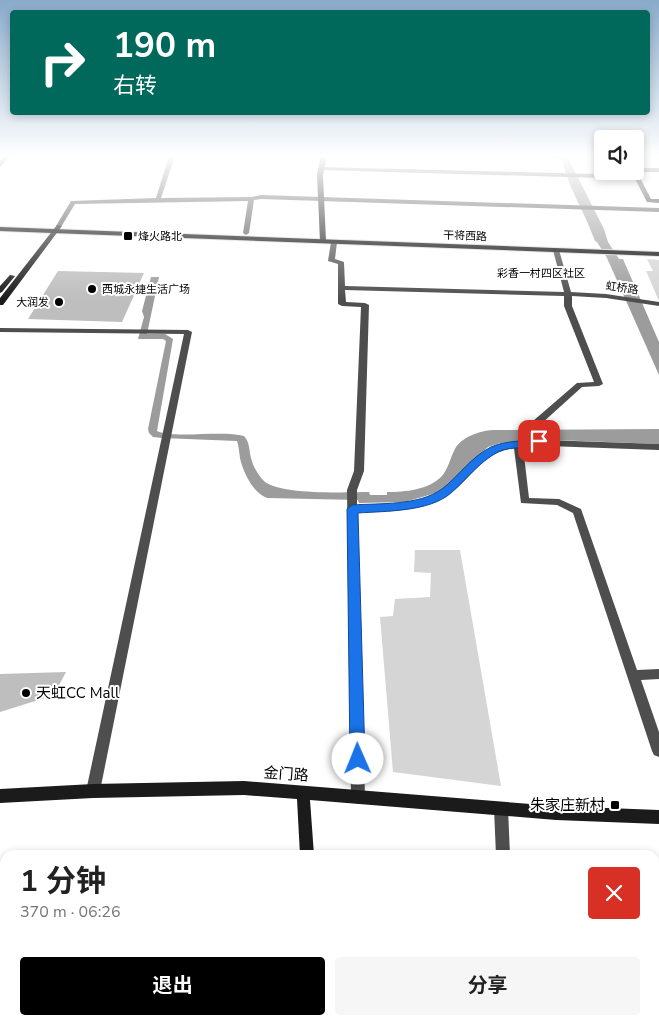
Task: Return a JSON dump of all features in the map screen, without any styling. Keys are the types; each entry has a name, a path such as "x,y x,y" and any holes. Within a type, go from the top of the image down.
{"main road":[{"path":"321,204 323,239"},
{"name":"干将西路","path":"0,224 53,228 598,249 659,254"},
{"path":"0,291 53,228"},
{"path":"0,303 53,228"},
{"name":"干将西路","path":"0,229 53,228 246,233 323,239 334,242 556,250 598,249"},
{"name":"干将西路","path":"615,250 659,249"},
{"name":"金门路","path":"0,796 93,790 221,787 501,809 659,817"},
{"path":"302,792 307,850"}],"street":[{"path":"53,228 72,204"},
{"path":"246,233 250,204"},
{"path":"489,204 659,210"},
{"path":"334,242 331,261 341,262 342,304 365,305 359,471 352,490 358,797"},
{"path":"540,442 536,423 580,385 599,384 568,306 568,294 556,250"},
{"name":"虹桥路","path":"342,288 568,294 659,304"},
{"path":"0,330 188,332 93,790"},
{"path":"352,509 409,505 436,497 446,491 481,458 496,449 518,444 540,442 659,447"},
{"path":"518,444 524,501 559,502 577,512 659,751"},
{"path":"633,675 659,674"},
{"path":"501,809 503,850"}],"shaded area":[{"path":"579,204 591,204 604,229 608,242 619,259 623,259 659,342 659,375 607,258 595,241"},
{"path":"647,259 659,260 659,301 646,271 653,271"},
{"path":"151,277 159,277 147,334 165,334 173,339 157,431 175,434 235,434 244,436 255,469 262,479 269,484 281,488 312,492 369,492 370,495 387,495 387,492 416,489 436,481 442,476 457,446 465,438 476,433 493,430 659,429 659,444 554,440 500,443 488,447 439,492 405,502 359,503 358,500 267,498 257,492 246,475 241,464 237,441 162,438 153,437 149,433 148,429 166,341 163,339 138,339 144,317 142,311"},
{"path":"415,550 460,550 501,786 393,772 380,617 393,616 395,599 430,597 431,573 414,572"}],"building":[{"name":"西城永捷生活广场","path":"58,271 144,273 122,322 28,319"},
{"name":"天虹CC Mall","path":"66,672 57,689 48,697 0,712 0,674"}],"place":[{"name":"烽火路北","path":"128,236"},
{"name":"西城永捷生活广场","path":"92,289"},
{"name":"大润发","path":"59,302"},
{"name":"天虹CC Mall","path":"26,693"},
{"name":"朱家庄新村","path":"615,805"}],"district":[{"name":"彩香一村四区社区","path":"541,273"}],"route":[{"path":"358,759 352,509 409,505 436,497 446,491 481,458 496,449 518,444 540,444 539,441"}]}
